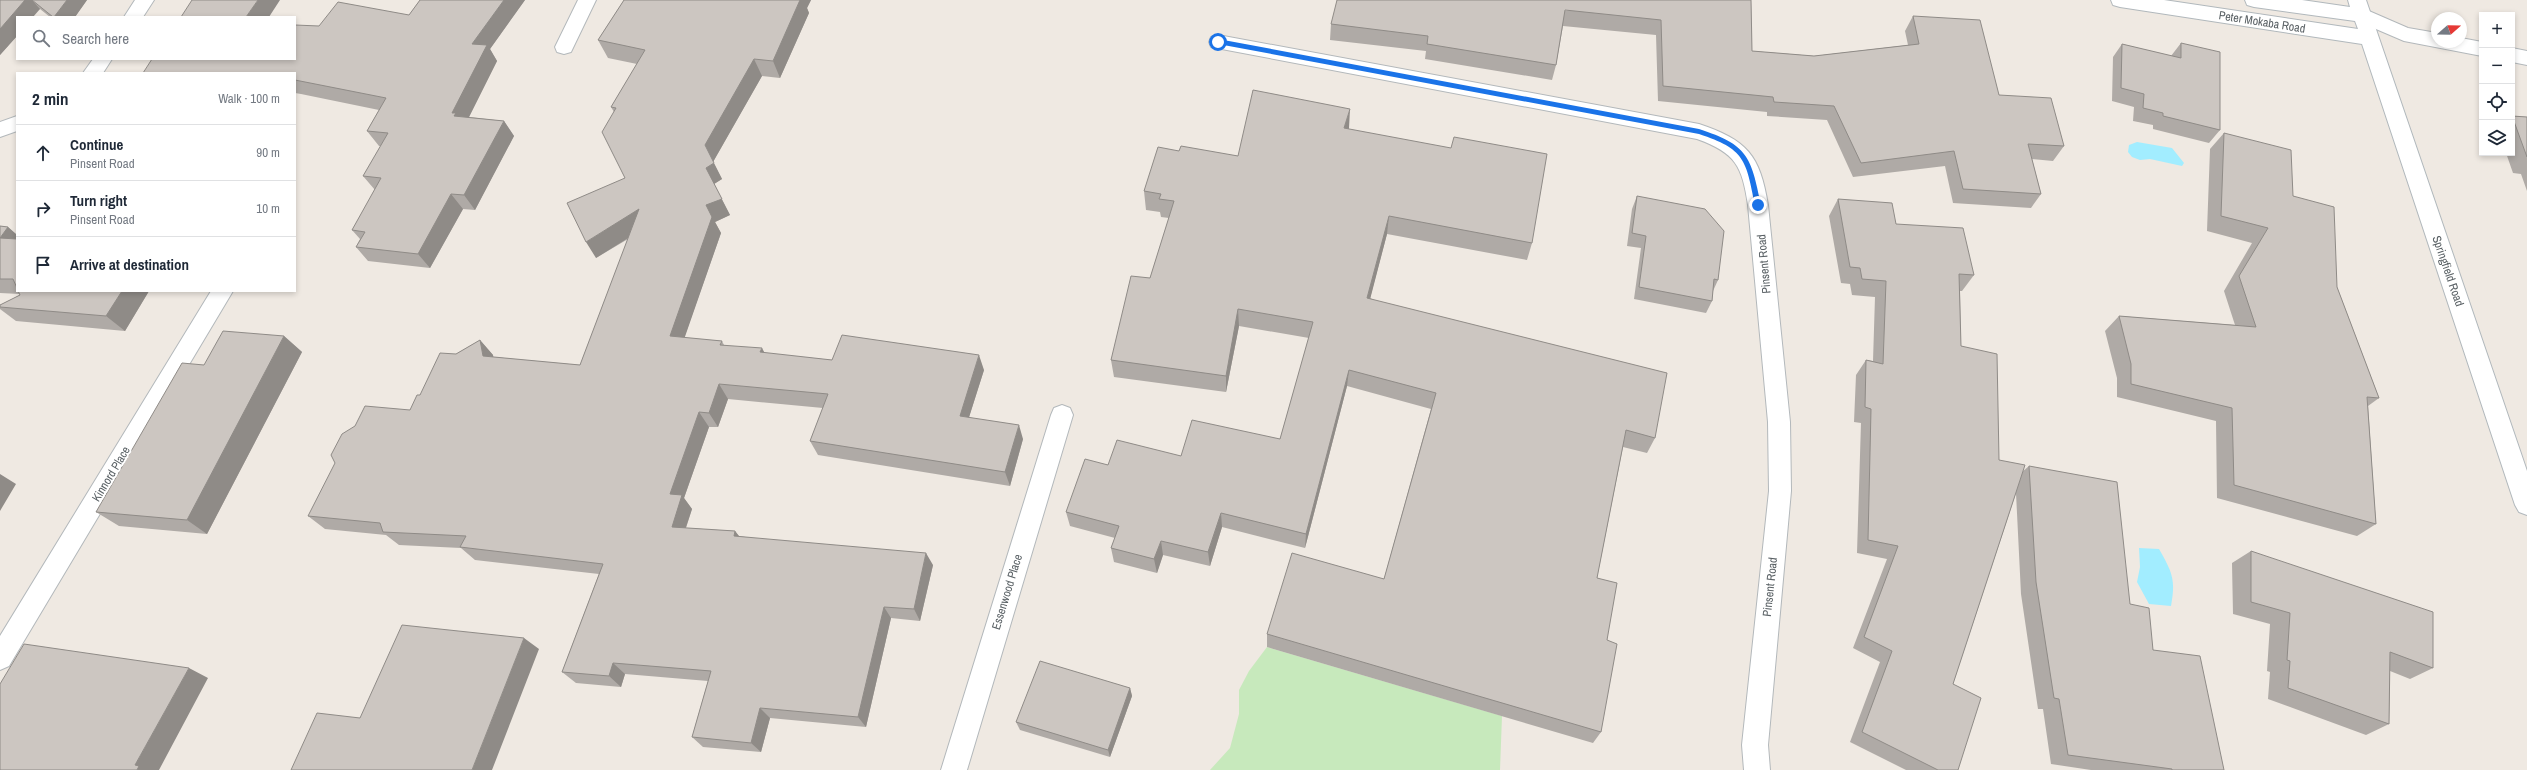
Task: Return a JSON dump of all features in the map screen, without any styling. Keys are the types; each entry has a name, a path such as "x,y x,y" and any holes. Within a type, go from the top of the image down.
{"street":[{"path":"134,16 145,0"},
{"path":"564,47 587,0"},
{"name":"Peter Mokaba Road","path":"2120,0 2369,38 2404,34 2431,39"},
{"name":"Peter Mokaba Road","path":"2254,0 2359,7 2404,34"},
{"name":"Springfield Road","path":"2359,7 2527,505"},
{"name":"Pinsent Road","path":"1218,42 1699,132 1720,139 1738,149 1745,158 1755,181 1779,422 1780,491 1755,745 1757,770"},
{"path":"2467,46 2479,48"},
{"path":"2515,56 2527,58"},
{"path":"94,72 102,60"},
{"path":"0,130 16,123"},
{"name":"Kinnord Place","path":"0,658 221,292"},
{"name":"Essenwood Place","path":"954,770 1062,415"}],"green space":[{"path":"1267,647 1502,716 1500,770 1210,770 1230,748 1239,714 1239,690 1249,671"}],"water":[{"path":"2137,142 2172,148 2184,163 2182,166 2150,159 2140,160 2132,157 2128,152 2129,145"},
{"path":"2139,548 2159,549 2172,576 2173,589 2171,606 2149,604 2137,582 2140,567"}],"building":[{"path":"0,0 25,0 0,29"},
{"path":"32,0 67,0 55,16 52,16"},
{"path":"192,0 258,0 247,16 182,16"},
{"path":"420,0 504,0 472,44 487,45 452,113 456,113 454,116 504,121 464,195 451,194 418,254 356,247 365,232 352,230 381,178 363,176 388,133 367,131 386,98 296,80 296,72 144,72 151,60 296,60 296,25 319,26 338,2 409,15"},
{"path":"624,0 800,0 773,61 754,59 705,145 714,163 706,168 722,199 706,205 712,217 670,336 722,341 720,345 762,348 760,352 832,360 842,335 979,355 960,416 1019,425 1005,472 810,441 828,394 719,384 709,413 699,412 670,494 682,495 672,527 735,531 734,536 926,553 914,609 884,607 858,717 760,708 751,743 692,737 711,671 613,663 609,676 562,672 603,564 460,547 466,536 383,532 380,523 308,516 335,463 331,455 342,434 355,426 365,406 410,410 417,395 420,395 440,353 456,354 480,340 483,356 580,365 639,209 586,242 567,203 625,178 602,132 616,108 611,107 645,50 598,40"},
{"path":"1337,0 1751,0 1752,51 1814,56 1919,44 1913,16 1980,20 1999,95 2051,98 2064,146 2028,144 2041,194 1963,189 1954,151 1861,163 1834,106 1774,102 1773,97 1663,86 1661,20 1565,10 1556,65 1427,44 1428,36 1331,24"},
{"path":"2181,43 2220,52 2220,130 2163,116 2163,113 2143,108 2144,94 2121,88 2122,44 2181,58"},
{"path":"1253,90 1350,109 1344,128 1451,148 1454,137 1547,154 1532,243 1389,216 1367,298 1667,373 1655,438 1626,430 1597,578 1617,583 1607,640 1617,644 1601,732 1267,634 1292,553 1384,579 1436,393 1349,370 1306,534 1221,513 1208,552 1161,541 1154,559 1111,548 1119,526 1066,512 1085,459 1108,465 1117,440 1181,456 1192,420 1280,439 1313,322 1238,309 1226,376 1111,360 1131,276 1150,278 1174,201 1159,199 1161,194 1144,191 1158,147 1179,151 1181,146 1238,156"},
{"path":"2515,116 2527,117 2527,157 2515,124"},
{"path":"2224,133 2291,150 2293,196 2334,207 2337,287 2379,398 2367,397 2376,524 2234,485 2232,408 2131,384 2131,364 2119,316 2256,327 2239,276 2268,228 2221,216"},
{"path":"1637,196 1705,209 1724,231 1718,280 1714,279 1712,301 1639,287 1646,236 1632,233"},
{"path":"1838,199 1892,203 1896,224 1963,228 1974,275 1959,274 1961,346 1997,354 1999,460 2025,465 1953,684 1981,698 1958,770 1938,770 1862,732 1892,651 1864,637 1898,546 1868,540 1871,409 1865,407 1866,360 1883,364 1886,281 1862,279 1860,268 1850,267"},
{"path":"0,226 8,227 0,238"},
{"path":"0,238 16,239 16,286 13,279 0,279"},
{"path":"18,292 121,292 106,316 0,307 0,305 20,295"},
{"path":"223,331 284,336 187,520 96,512 182,363 204,365"},
{"path":"2029,466 2117,482 2130,604 2149,608 2153,650 2200,656 2224,770 2172,770 2068,755 2059,699 2054,698 2036,582"},
{"path":"2251,551 2433,612 2433,668 2390,652 2389,724 2288,688 2290,661 2287,660 2290,613 2251,602"},
{"path":"402,625 524,638 472,770 291,770 317,713 360,718"},
{"path":"24,644 189,668 135,765 139,766 137,770 0,770 0,684"},
{"path":"1040,661 1130,688 1108,750 1016,722"}],"route":[{"path":"1218,42 1699,132 1720,139 1738,149 1751,169 1755,181 1758,205"}]}
